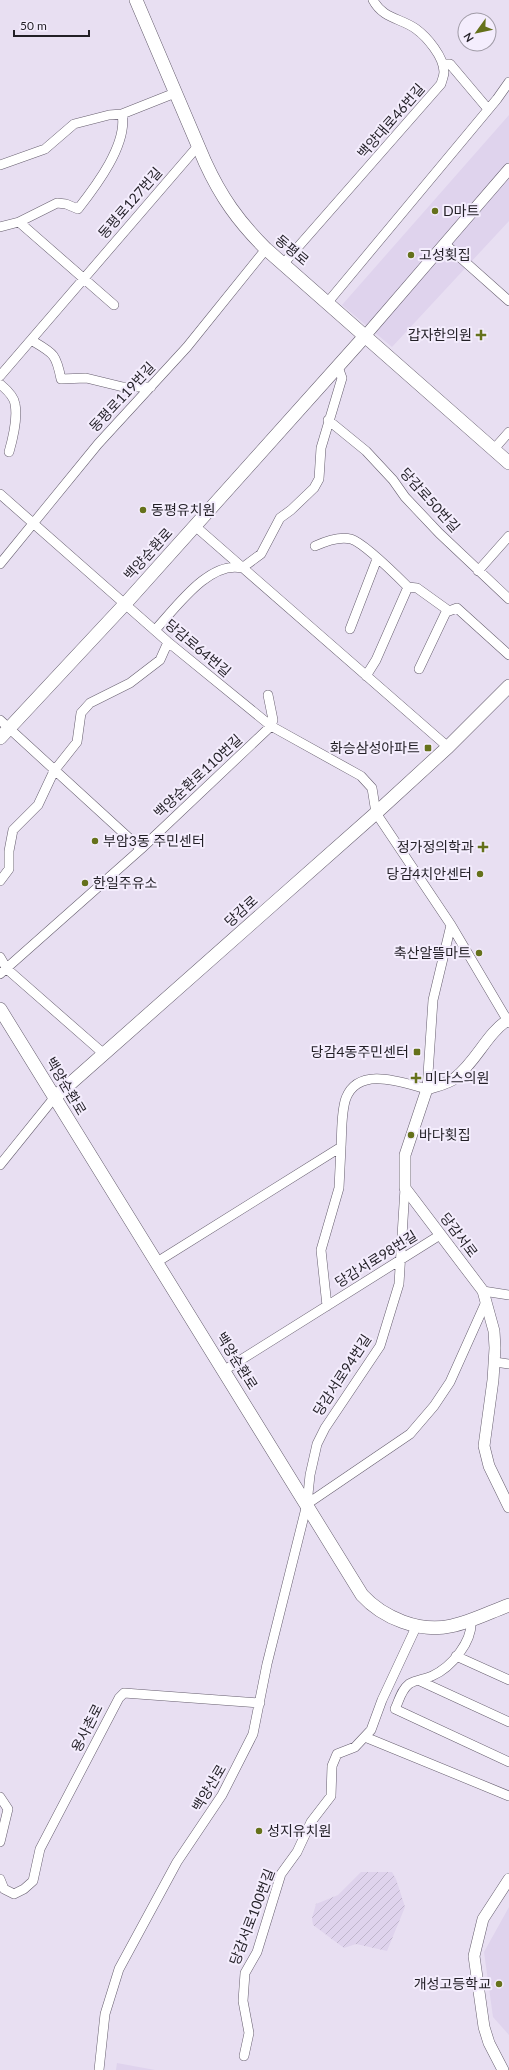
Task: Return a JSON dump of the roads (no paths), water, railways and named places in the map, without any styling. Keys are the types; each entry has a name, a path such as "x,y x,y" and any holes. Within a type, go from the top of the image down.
{"main road":[{"name":"동평로","path":"136,0 215,184 242,226 364,336 509,463"},
{"name":"백양순환로","path":"0,738 4,724 125,604 338,367 364,336"},
{"name":"당감로","path":"54,1098 376,813 448,747 509,686"},
{"name":"백양순환로","path":"0,1008 54,1098 362,1595 369,1602 388,1615 417,1625 450,1627 509,1605"}],"street":[{"path":"373,0 380,10 389,16 415,28 427,40 443,64 450,64 488,109"},
{"name":"백양대로46번길","path":"284,263 441,84 444,73 443,64"},
{"path":"328,302 509,82"},
{"path":"0,165 44,149 74,124 109,115 122,114 175,93"},
{"path":"0,227 19,222 57,203 66,204 78,209 95,189 107,168 124,125 122,114"},
{"name":"동평로127번길","path":"0,376 198,146"},
{"path":"364,336 509,169"},
{"path":"19,222 114,305"},
{"path":"445,244 509,301"},
{"name":"동평로119번길","path":"0,564 98,444 187,347 266,249"},
{"path":"30,340 52,353 58,364 61,379 86,378 122,387 151,387"},
{"path":"155,630 201,581 216,572 235,566 242,568 252,563 261,554 280,518 291,510 314,488 319,479 321,448 328,420 342,378 338,367"},
{"path":"0,384 8,391 15,403 12,441 9,452"},
{"name":"당감로50번길","path":"328,420 366,450 393,480 405,497 478,571 509,599"},
{"path":"494,449 509,432"},
{"name":"당감로64번길","path":"0,494 168,642 271,726 361,776 372,788 376,813"},
{"path":"194,526 448,747"},
{"path":"478,571 509,536"},
{"path":"315,546 340,538 352,539 408,587 417,588 447,610 457,608 509,655"},
{"path":"350,629 377,559"},
{"path":"366,676 376,660 408,587"},
{"path":"419,669 447,610"},
{"path":"0,881 9,869 9,851 13,830 38,805 54,771 77,742 81,713 90,702 130,682 160,660 168,642"},
{"path":"268,695 273,720 271,726"},
{"path":"4,724 141,849"},
{"name":"백양순환로110번길","path":"4,972 141,849 271,726"},
{"path":"376,813 451,924 508,1020 488,1037 470,1065 454,1080 427,1089"},
{"path":"404,1188 405,1155 427,1089 433,1000 451,924"},
{"path":"0,957 4,972 104,1054"},
{"name":"당감서로98번길","path":"327,1306 321,1250 338,1188 346,1098 356,1086 363,1082 381,1078 427,1089"},
{"name":"당감로","path":"0,1165 54,1098"},
{"path":"157,1262 341,1146"},
{"name":"당감서로","path":"404,1188 483,1291 485,1304 494,1331 495,1362 484,1446 489,1466 509,1508"},
{"name":"당감서로94번길","path":"307,1504 310,1475 317,1444 325,1428 380,1346 399,1284 404,1188"},
{"name":"당감서로98번길","path":"223,1371 440,1235"},
{"path":"483,1291 509,1294"},
{"path":"307,1504 410,1434 434,1406 450,1382 485,1304"},
{"path":"495,1362 509,1364"},
{"name":"백양산로","path":"98,2070 105,2014 119,1969 177,1862 233,1776 253,1734 267,1664 307,1504"},
{"path":"471,1620 472,1630 466,1644 456,1656 435,1675 409,1684 404,1689 395,1709 509,1762"},
{"path":"417,1625 382,1700 371,1730 365,1737 509,1796"},
{"path":"456,1656 509,1680"},
{"path":"420,1680 509,1722"},
{"name":"용사촌로","path":"0,1879 4,1889 14,1894 24,1889 33,1880 40,1848 119,1698 124,1693 260,1703"},
{"name":"당감서로100번길","path":"244,2056 249,2033 243,2001 245,1973 256,1952 281,1874 297,1852 311,1822 331,1796 332,1766 337,1754 355,1747 365,1737"},
{"path":"0,1797 8,1809 0,1842"},
{"path":"503,2070 489,2043 484,2027 474,1956 483,1919 509,1879"}],"place":[{"name":"D마트","path":"435,211"},
{"name":"고성횟집","path":"411,255"},
{"name":"갑자한의원","path":"481,335"},
{"name":"동평유치원","path":"143,510"},
{"name":"화승삼성아파트","path":"428,748"},
{"name":"부암3동 주민센터","path":"95,841"},
{"name":"정가정의학과","path":"483,847"},
{"name":"당감4치안센터","path":"480,874"},
{"name":"한일주유소","path":"85,883"},
{"name":"축산알뜰마트","path":"479,953"},
{"name":"당감4동주민센터","path":"417,1052"},
{"name":"미다스의원","path":"416,1078"},
{"name":"바다횟집","path":"411,1135"},
{"name":"성지유치원","path":"259,1831"},
{"name":"개성고등학교","path":"499,1984"}]}
